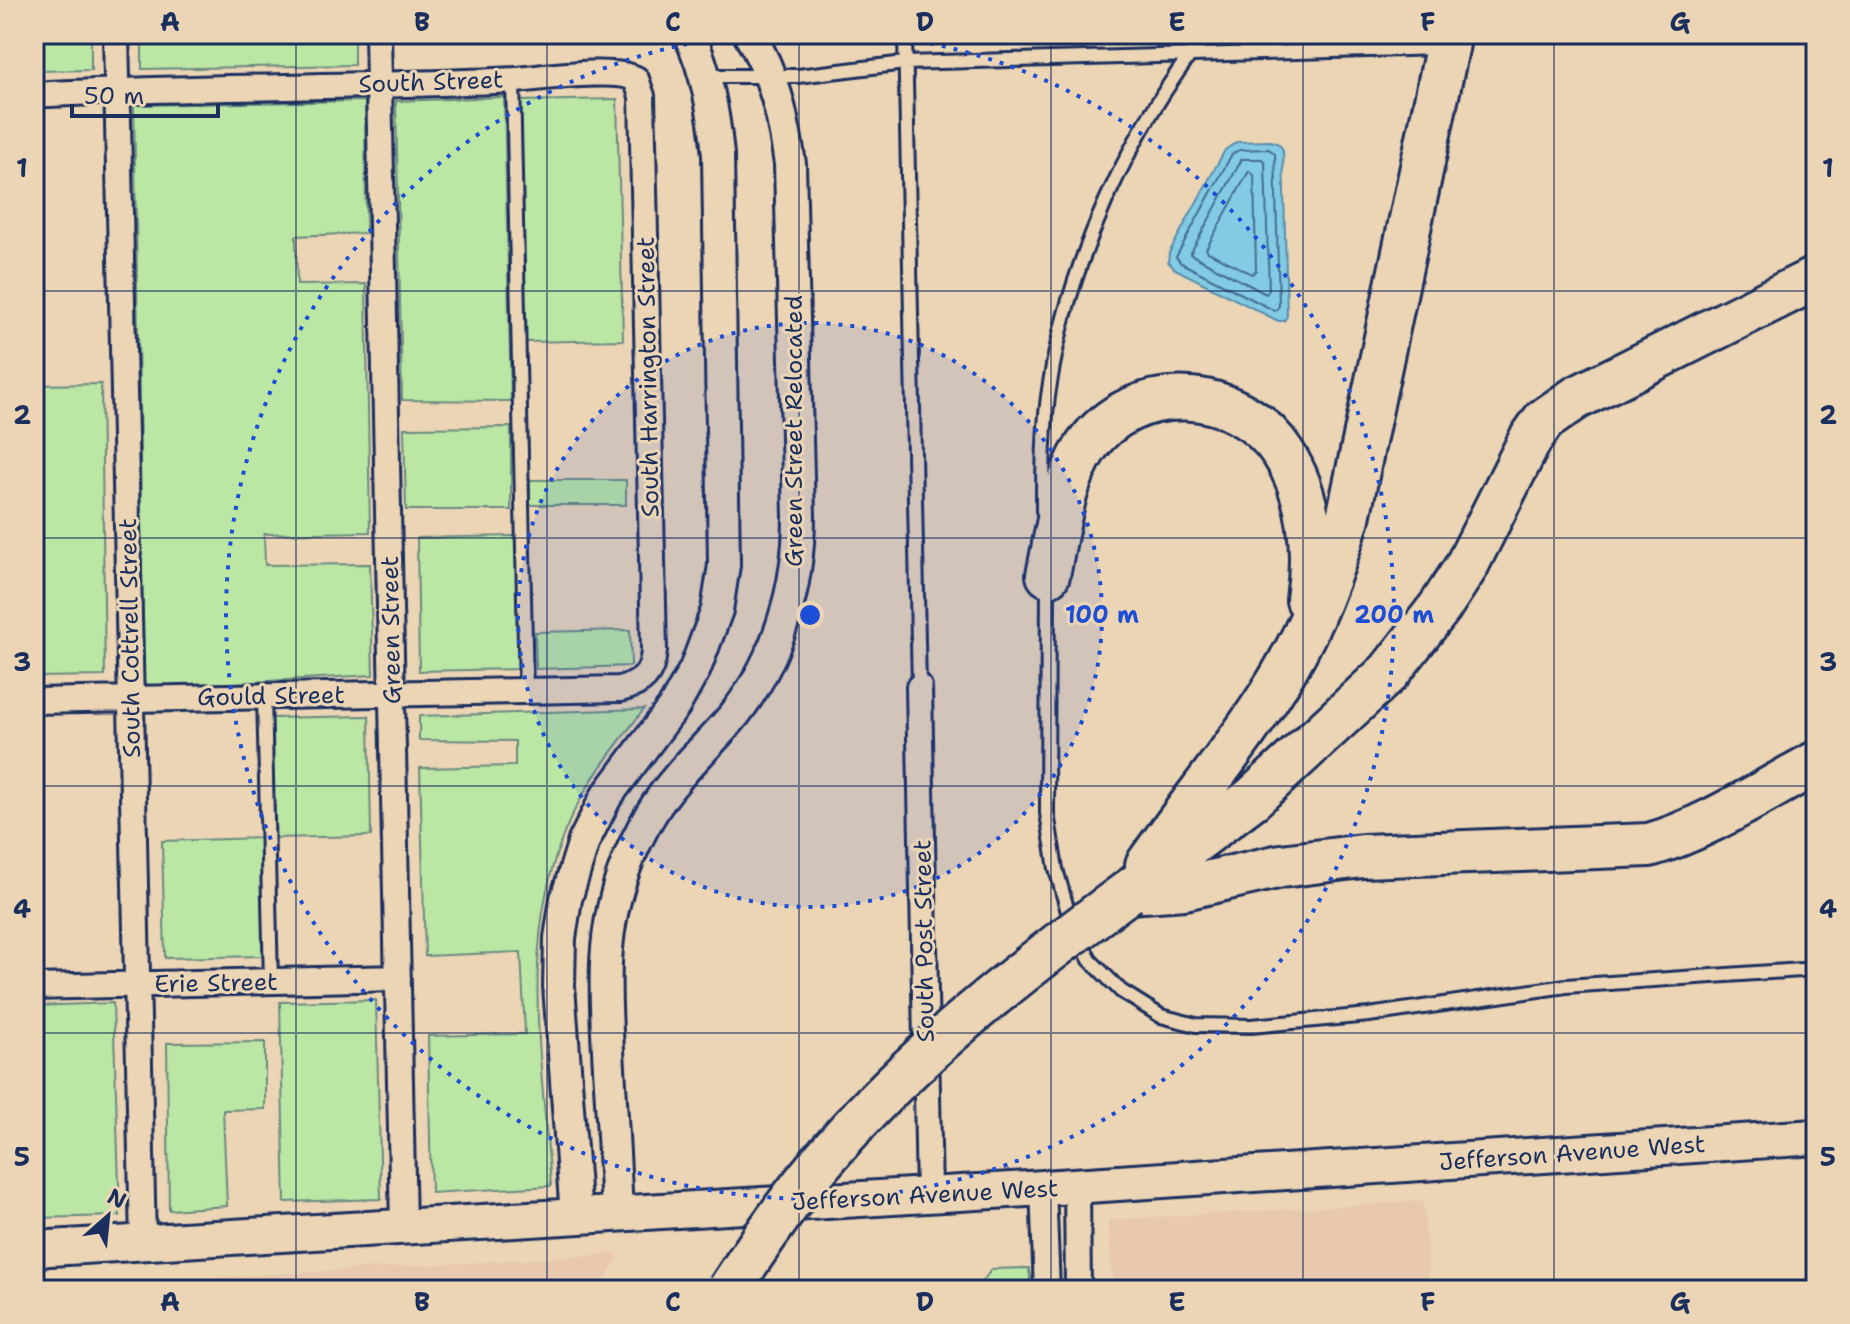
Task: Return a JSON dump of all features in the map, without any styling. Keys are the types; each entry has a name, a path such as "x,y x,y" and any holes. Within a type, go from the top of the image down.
{"highway":[{"path":"1128,892 1246,731 1297,648 1328,579 1348,518 1448,41"},
{"path":"729,1290 802,1186 851,1128 905,1073 1044,956 1253,798 1389,672 1440,607 1466,567 1507,483 1544,420 1576,398 1816,278"},
{"path":"1048,575 1071,479 1079,460 1098,433 1123,414 1147,402 1178,398 1208,401 1233,409 1268,435 1283,453 1296,477 1306,507 1311,548 1308,600 1297,648"},
{"path":"1128,892 1184,888 1281,866 1363,856 1649,845 1697,826 1816,763"}],"main road":[{"name":"Jefferson Avenue West","path":"34,1249 1060,1187 1816,1137"}],"street":[{"name":"South Cottrell Street","path":"116,34 143,1243"},
{"name":"Green Street","path":"378,34 403,1226"},
{"path":"576,1216 559,986 560,938 566,899 584,841 606,797 675,705 695,669 711,630 721,588 725,550 718,155 716,127 705,76 689,34"},
{"name":"Green Street Relocated","path":"617,1214 604,972 606,935 619,884 633,847 665,793 734,715 754,686 782,624 796,572 799,526 791,183 784,123 772,76 749,34"},
{"name":"South Street","path":"34,95 117,90 379,85 616,74 636,79"},
{"name":"South Harrington Street","path":"636,79 642,90 654,651 649,675"},
{"name":"Gould Street","path":"34,701 620,689 638,684 649,675"},
{"name":"South Post Street","path":"919,687 929,1195"},
{"name":"Erie Street","path":"34,987 398,978"},
{"path":"1047,1290 1060,1187"},
{"path":"1060,1187 1078,1290"}],"lane":[{"path":"905,34 919,687"},
{"path":"1206,34 1157,105 1113,188 1081,265 1050,380 1044,437 1043,521 1048,575 1047,813 1052,853 1070,919 1083,948 1104,976 1149,1010 1196,1025 1251,1026 1369,1015 1566,986 1816,969"},
{"path":"705,76 798,76 905,63 1189,55 1448,41"},
{"path":"513,80 526,691"},
{"path":"264,696 271,981"}],"shaded area":[{"path":"1423,1201 1430,1290 1113,1290 1108,1220"},
{"path":"619,1254 600,1290 34,1290 34,1288"}],"green space":[{"path":"34,34 91,34 91,70 34,71"},
{"path":"142,34 354,34 354,65 142,69"},
{"path":"504,97 511,401 402,400 396,101"},
{"path":"617,99 623,340 526,342 519,101"},
{"path":"365,101 366,233 296,236 297,285 366,284 370,532 264,534 265,565 370,564 373,675 144,688 134,105"},
{"path":"101,384 105,676 34,677 34,385"},
{"path":"511,427 511,510 406,510 404,428"},
{"path":"530,480 626,480 626,505 530,505"},
{"path":"516,536 518,669 419,671 417,538"},
{"path":"630,630 631,666 536,669 535,632"},
{"path":"644,709 581,798 560,843 547,890 540,939 538,988 551,1186 431,1193 428,1036 525,1034 521,952 425,956 420,768 515,766 515,741 419,740 419,716"},
{"path":"369,716 371,836 272,838 270,718"},
{"path":"261,838 265,956 165,958 162,841"},
{"path":"376,1000 381,1199 285,1202 280,1002"},
{"path":"113,1003 120,1216 34,1218 34,1006"},
{"path":"265,1042 265,1109 223,1110 227,1206 169,1210 167,1043"},
{"path":"1029,1268 1031,1290 976,1290 992,1269"}],"water":[{"path":"1271,141 1283,150 1287,316 1284,321 1278,321 1175,269 1168,262 1169,253 1225,150 1237,142"}]}
